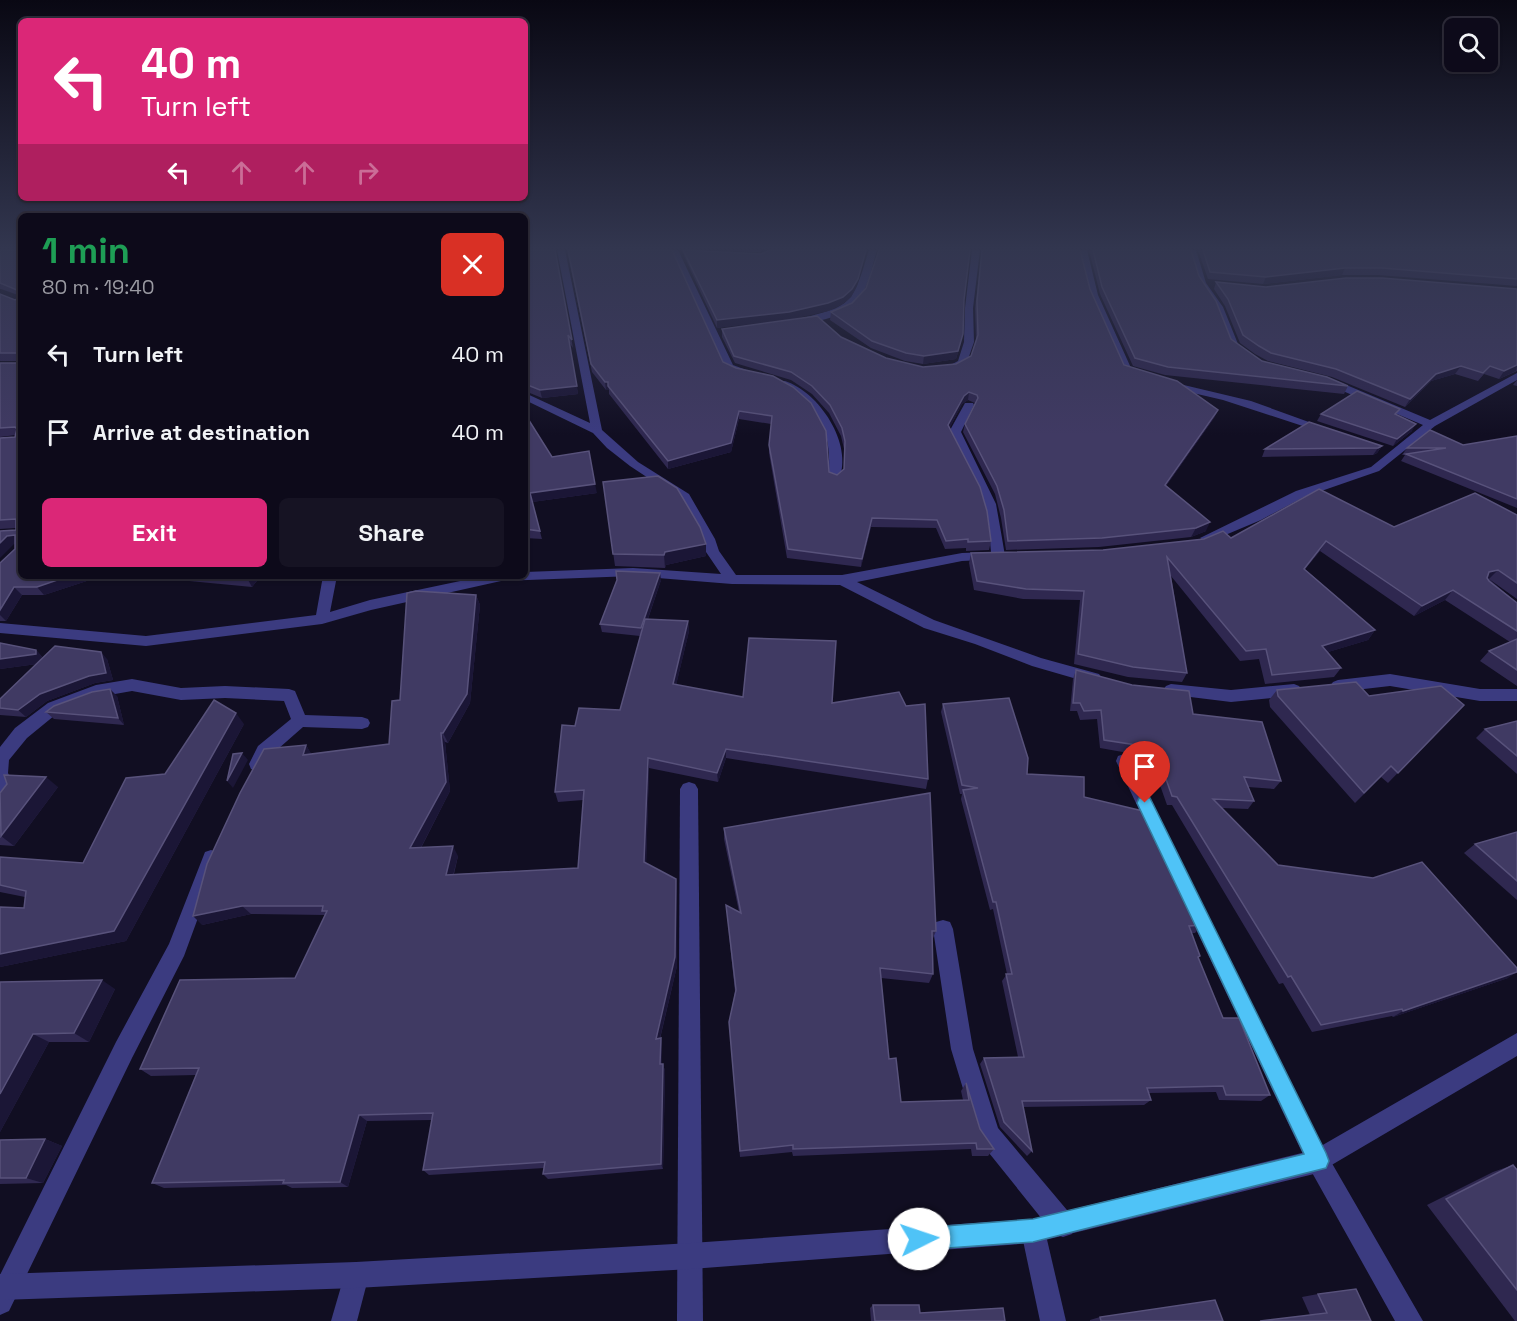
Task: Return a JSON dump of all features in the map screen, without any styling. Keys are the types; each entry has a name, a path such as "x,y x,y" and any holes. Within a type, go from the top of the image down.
{"street":[{"path":"573,312 597,431"},
{"path":"705,312 729,367 757,375"},
{"path":"785,324 822,321 839,312"},
{"path":"933,370 953,368 962,363 969,342 969,312"},
{"path":"1101,312 1126,370 1152,380 1203,391 1338,434"},
{"path":"1222,312 1234,345 1257,362"},
{"path":"715,333 726,331"},
{"path":"1194,543 1257,517 1300,494 1375,469 1388,451 1517,376"},
{"path":"1317,378 1431,424"},
{"path":"779,381 808,399 830,430 836,448 835,477"},
{"path":"528,397 597,431 611,446 634,464 685,497 709,539 713,552 732,579"},
{"path":"528,576 633,572 732,579 842,580 962,556 1004,555 984,489 957,442 955,432 969,405"},
{"path":"322,619 329,579"},
{"path":"0,628 146,641 322,619 370,605 492,579"},
{"path":"842,580 929,624 980,640 1037,662 1107,681"},
{"path":"1151,687 1231,696 1390,680 1480,695 1517,695"},
{"path":"0,804 8,793 0,773 1,758 21,733 54,707 96,691 132,685 181,694 225,692 289,696 300,721"},
{"path":"248,780 264,751 300,721 362,723"},
{"path":"1124,761 1318,1161 1410,1321"},
{"path":"689,789 690,1321"},
{"path":"219,841 177,949 2,1292 691,1256 1033,1231 1318,1161 1517,1044"},
{"path":"943,929 962,1049 989,1135 1063,1225"},
{"path":"1033,1231 1053,1321"},
{"path":"344,1321 356,1275"}],"building":[{"path":"0,312 18,312 18,355 0,353"},
{"path":"528,312 567,312 572,340 568,335 577,386 540,390 528,385"},
{"path":"580,312 700,312 723,362 736,368 773,376 793,387 811,403 826,431 829,472 837,475 844,469 845,441 842,428 830,405 812,386 791,372 734,356 722,329 817,316 841,337 886,358 923,367 956,364 971,356 978,335 977,312 1100,312 1124,365 1177,381 1218,410 1165,485 1210,522 1196,528 1102,538 1008,541 1004,510 997,486 965,424 978,398 977,395 969,392 964,396 948,425 980,487 987,511 991,541 968,542 968,539 946,541 937,520 872,518 862,559 788,549 769,445 772,416 739,411 731,443 668,461 608,386 608,382 605,382 591,364"},
{"path":"713,312 791,312 789,312 717,320"},
{"path":"831,312 964,312 963,334 958,351 924,356 906,353 872,341"},
{"path":"1113,312 1220,312 1231,339 1262,361 1327,377 1348,386 1168,367 1135,358"},
{"path":"1233,312 1517,312 1517,365 1504,371 1490,366 1483,373 1461,366 1436,374 1410,399 1336,369 1271,353 1243,335"},
{"path":"18,355 18,579 60,579 37,587 14,587 0,610 0,563 15,549 15,535 7,536 0,543 0,531 16,530 16,519 0,520 0,438 15,437 17,429 15,427 0,428 0,363 17,363"},
{"path":"1357,391 1400,409 1395,414 1416,424 1397,439 1321,414"},
{"path":"528,419 552,457 589,451 595,484 530,493 540,531 528,529"},
{"path":"1309,422 1382,446 1378,448 1265,449"},
{"path":"1430,430 1463,445 1517,436 1517,499 1406,454 1446,448 1407,448"},
{"path":"658,476 677,488 700,527 706,544 665,552 664,555 613,554 603,482"},
{"path":"1319,489 1394,527 1475,493 1517,515 1517,583 1498,570 1489,572 1487,578 1517,603 1517,631 1453,590 1422,606 1326,541 1304,569 1375,630 1322,646 1341,668 1272,675 1266,649 1246,651 1167,557 1187,673 1133,667 1078,654 1084,591 1026,589 977,581 971,553 1103,550 1204,539 1223,531 1231,538"},
{"path":"616,571 660,573 641,628 600,624 617,580"},
{"path":"416,591 476,595 467,694 441,733 446,782 410,848 453,846 446,875 578,868 584,790 555,792 562,725 575,726 579,708 620,710 645,619 688,621 673,684 743,697 749,638 836,641 832,703 899,692 906,706 925,704 928,779 726,749 717,773 648,758 644,862 676,879 675,957 656,1039 661,1038 660,1064 663,1064 661,1164 543,1174 545,1162 423,1170 433,1113 359,1115 340,1182 283,1183 284,1180 152,1183 199,1068 140,1069 180,980 295,978 327,911 322,911 323,906 242,906 193,916 207,864 240,793 264,749 306,745 303,755 389,744 392,701 400,700 407,593"},
{"path":"1517,639 1517,670 1489,651"},
{"path":"0,643 36,650 36,654 0,659"},
{"path":"55,646 101,652 106,673 89,676 40,694 18,710 0,708 0,699"},
{"path":"1076,670 1132,685 1189,691 1193,714 1262,722 1281,781 1244,777 1254,801 1213,799 1278,865 1373,878 1422,862 1517,968 1517,972 1403,1011 1402,1009 1321,1025 1291,976 1288,977 1177,797 1172,796 1166,779 1153,757 1158,753 1156,748 1104,740 1101,710 1084,711 1080,703 1073,703"},
{"path":"1356,682 1369,696 1441,686 1464,705 1398,773 1391,766 1364,793 1278,696 1277,690"},
{"path":"110,689 118,718 46,712 54,706 92,692"},
{"path":"1009,698 1028,758 1027,774 1084,777 1084,797 1147,812 1202,925 1189,926 1200,956 1198,957 1223,1018 1239,1018 1270,1095 1226,1095 1223,1086 1147,1088 1151,1100 1022,1101 1032,1151 1004,1122 984,1058 1024,1057 1006,974 1012,974 996,902 993,902 963,790 978,788 962,785 943,704"},
{"path":"214,700 236,713 114,931 0,954 0,907 24,908 26,891 0,885 0,857 83,863 126,778 165,774"},
{"path":"1517,721 1517,756 1485,729"},
{"path":"242,753 227,781 233,754"},
{"path":"4,775 46,777 1,836 0,793 7,784"},
{"path":"930,793 936,931 932,931 933,974 880,968 889,1059 896,1058 901,1102 969,1100 966,1083 980,1129 994,1149 977,1149 976,1143 793,1149 793,1145 740,1151 729,1022 736,990 726,905 741,913 724,828"},
{"path":"1517,832 1517,881 1475,844"},
{"path":"102,980 74,1033 33,1034 0,1094 0,982"},
{"path":"45,1139 26,1178 0,1178 0,1140"},
{"path":"1513,1165 1517,1170 1517,1290 1446,1199"},
{"path":"1356,1289 1371,1321 1260,1321 1327,1313 1318,1294"},
{"path":"1215,1300 1223,1321 1101,1321 1100,1317"},
{"path":"873,1305 919,1305 920,1313 1003,1308 1005,1321 875,1321"}],"route":[{"path":"919,1239 1033,1231 1318,1161 1145,803"}]}
